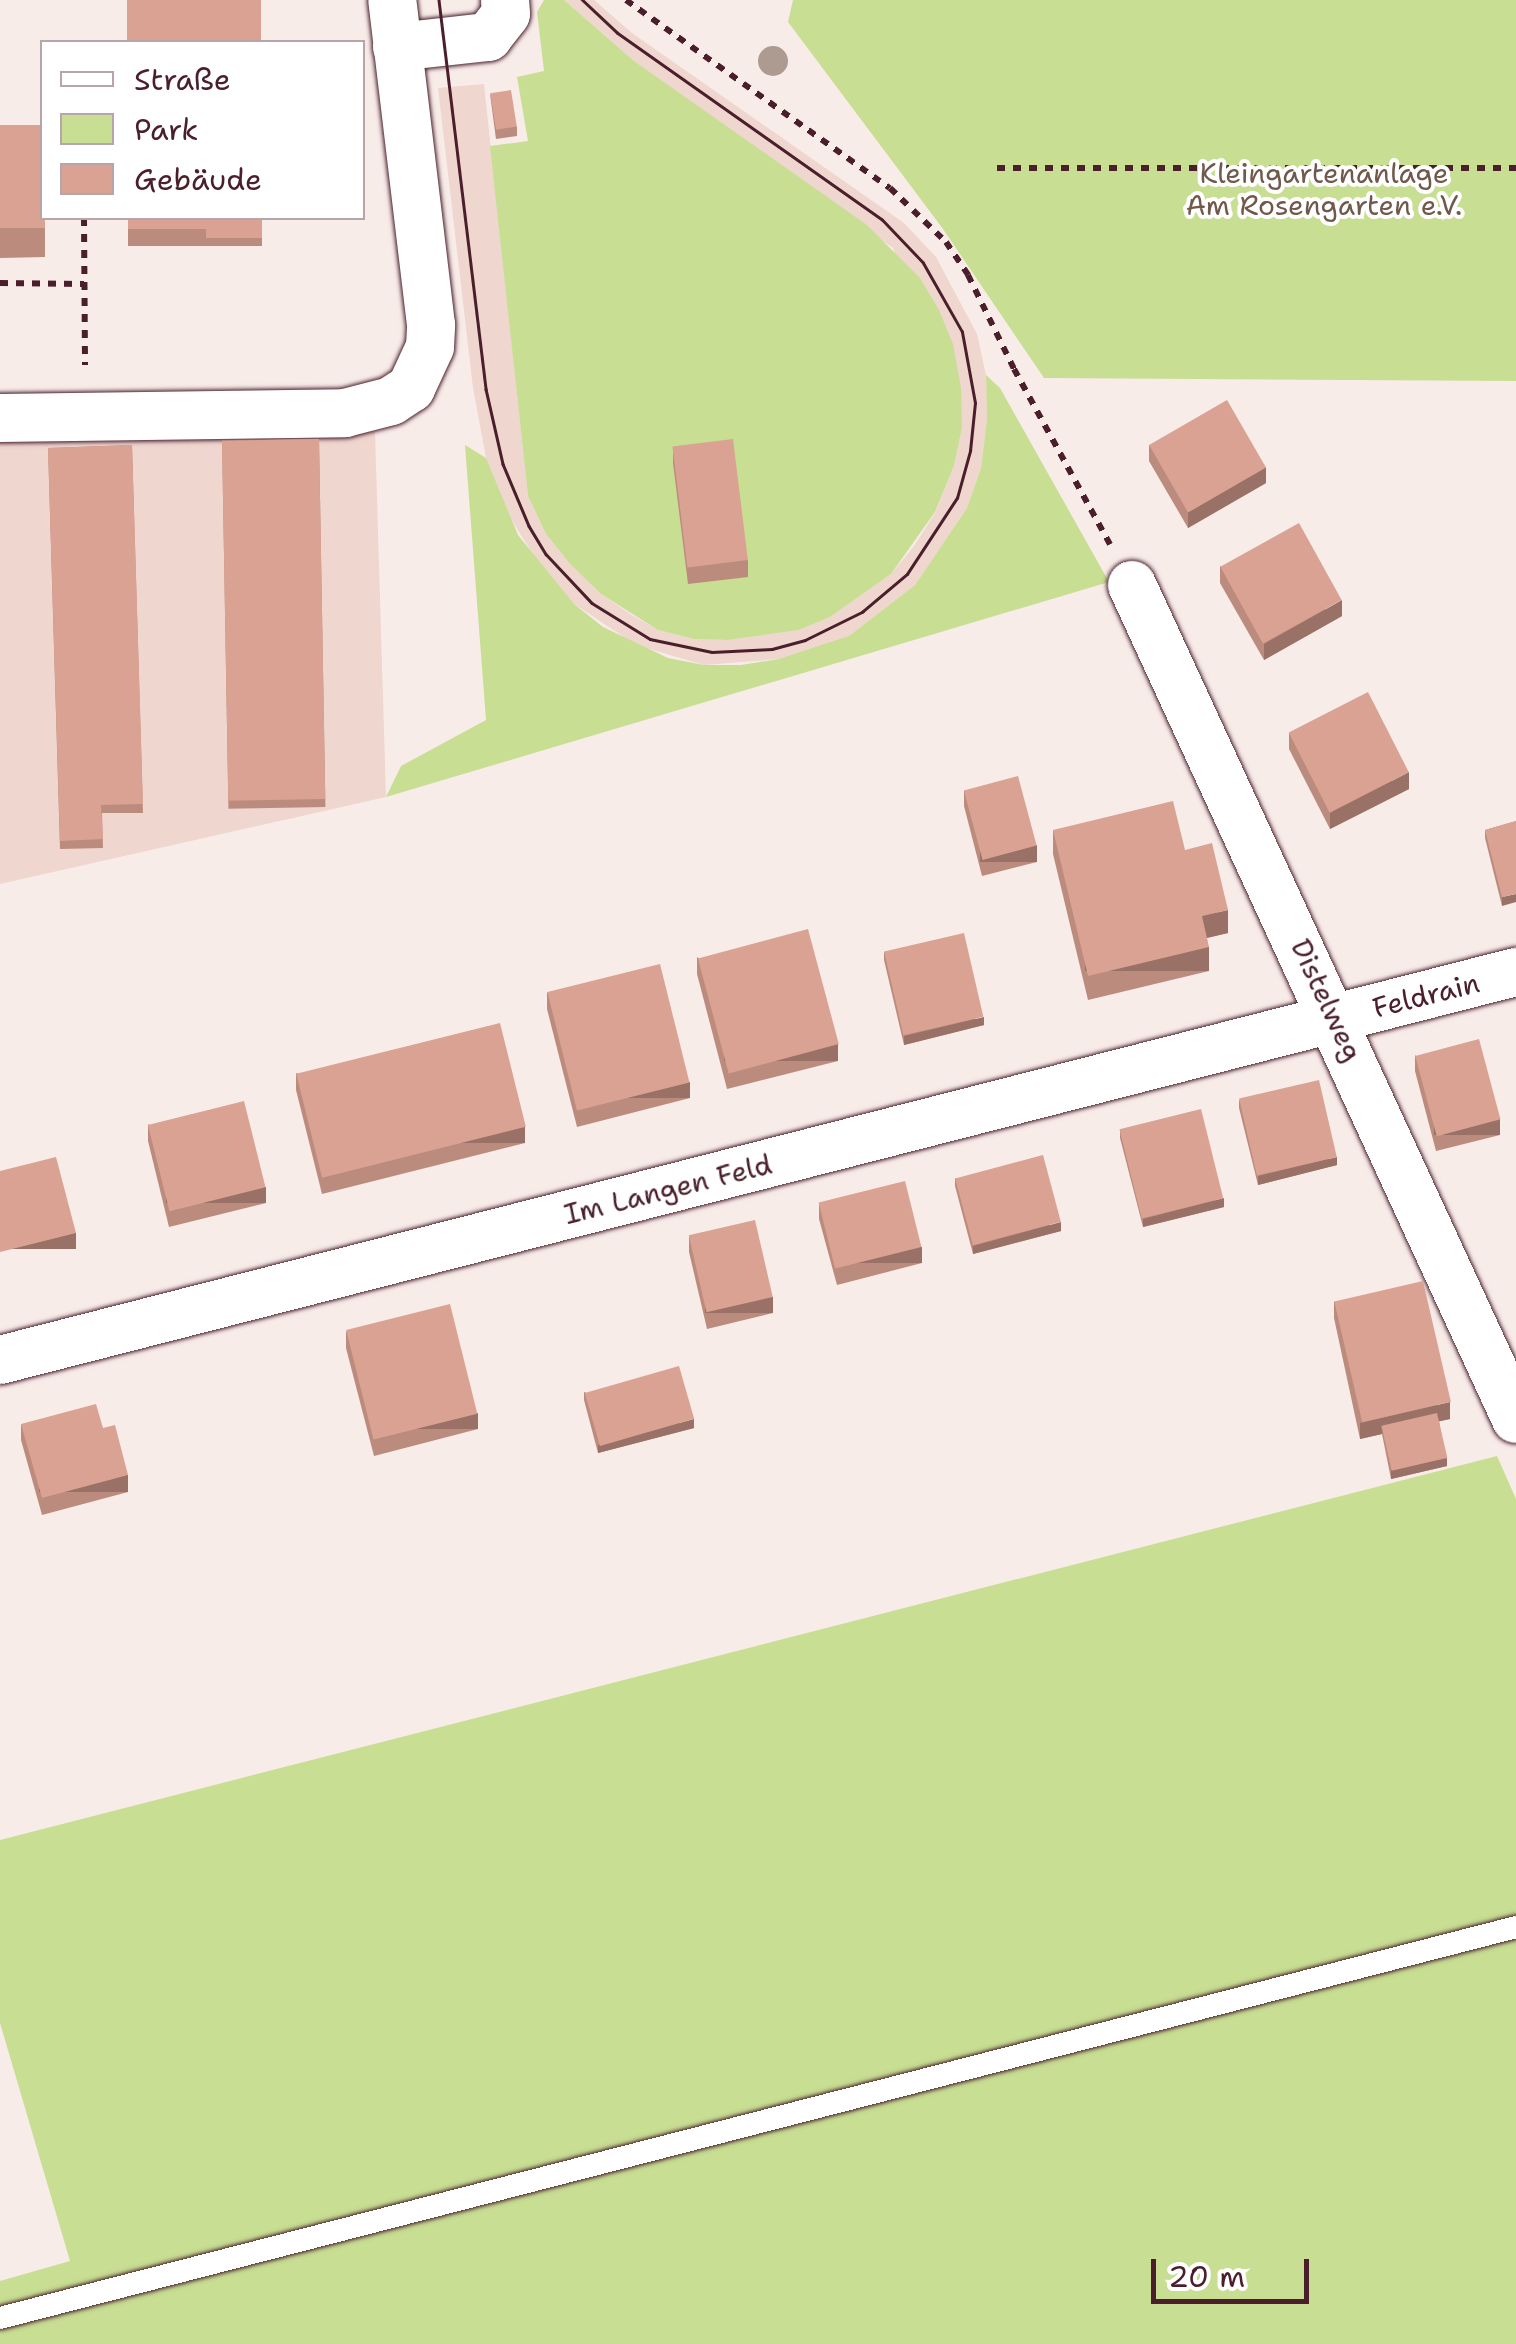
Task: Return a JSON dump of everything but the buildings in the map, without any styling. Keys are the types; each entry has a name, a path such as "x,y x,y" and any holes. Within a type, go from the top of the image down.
{"street":[{"path":"0,418 345,413 391,401 411,388 430,347 431,325 392,0"},
{"path":"397,47 488,37 506,14 504,0"},
{"name":"Distelweg","path":"1132,585 1335,1018 1516,1419"},
{"name":"Feldrain","path":"1335,1018 1516,972"},
{"name":"Im Langen Feld","path":"0,1360 1335,1018"}],"lane":[{"path":"0,2318 1516,1926"}],"path":[{"path":"626,0 890,188 946,242 968,275 1014,369 1132,585"},
{"path":"996,168 1516,168"},
{"path":"84,220 85,416"},
{"path":"0,283 84,284"}],"shaded area":[{"path":"564,0 594,0 632,33 904,223 936,257 977,334 986,375 987,419 981,468 967,508 915,585 849,636 779,659 704,665 636,645 574,604 543,570 502,505 486,458 473,388 438,88 484,84 528,496 546,534 570,564 601,594 632,615 658,630 694,639 728,640 799,630 830,617 891,574 914,546 935,513 954,466 962,428 893,248 634,61"},
{"path":"375,432 386,797 0,884 0,441"}],"green space":[{"path":"544,0 564,0 634,61 867,225 920,278 939,310 953,344 961,388 962,428 954,466 935,512 891,574 830,617 799,630 728,640 694,639 658,630 601,594 570,564 546,534 528,496 490,146 528,141 517,77 544,71 537,12"},
{"name":"Kleingartenanlage Am Rosengarten e.V.","path":"793,0 1516,0 1516,381 1044,378 943,229 788,22"},
{"path":"986,375 1000,388 1109,582 386,797 401,766 486,720 465,445 486,458 518,535 574,604 603,627 668,658 704,665 741,665 779,659 849,636 915,585 967,508 981,468 987,419"},
{"path":"1497,1456 1516,1499 1516,2344 0,2344 0,2281 70,2261 0,2023 0,1840"}],"tram line":[{"path":"439,0 486,389 503,464 529,526 546,554 592,603 650,639 712,652 772,649 805,640 862,612 907,574 957,498 970,451 975,403 962,332 923,263 882,220 617,33 582,0"}]}
